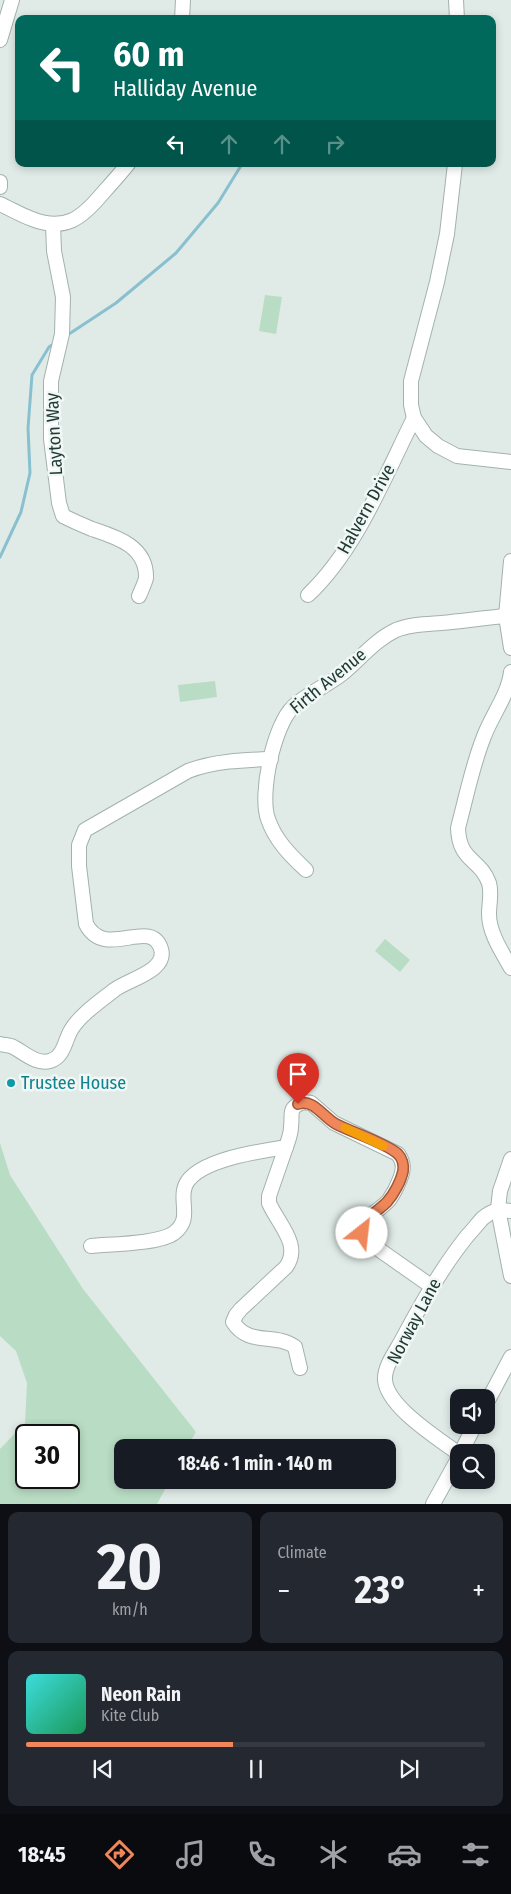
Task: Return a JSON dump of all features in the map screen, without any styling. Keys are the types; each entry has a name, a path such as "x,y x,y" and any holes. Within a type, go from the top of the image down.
{"street":[{"path":"0,40 12,0"},
{"path":"182,15 183,0"},
{"path":"456,0 457,15"},
{"path":"0,204 32,220 64,224 75,220 88,211 125,167"},
{"path":"455,167 447,234 437,282 411,381 411,404 414,418 426,436 438,446 457,456 511,462"},
{"name":"Layton Way","path":"53,224 54,251 63,297 62,334 50,381 51,440 59,503 63,516 78,524 125,542 137,552 144,563 146,579 139,596"},
{"name":"Halvern Drive","path":"308,595 324,580 359,527 414,418"},
{"path":"511,561 506,616 511,648"},
{"name":"Firth Avenue","path":"306,870 287,853 276,837 267,817 266,796 271,758 277,733 284,718 293,706 331,682 380,639 398,629 417,625 506,616"},
{"path":"511,672 503,699 490,720 482,742 458,828 458,841 464,852 484,872 490,885 490,926 511,968"},
{"path":"0,1044 11,1046 32,1058 50,1061 59,1055 76,1022 121,984 156,967 161,959 161,950 156,941 149,937 137,936 108,941 97,938 90,931 86,924 79,866 79,845 85,830 195,768 271,758"},
{"path":"300,1368 295,1347 287,1342 245,1335 237,1329 233,1322 236,1315 292,1259 290,1242 269,1203 269,1196 291,1131 290,1115 292,1109 298,1104 310,1103 334,1123 398,1154 403,1161 403,1172 396,1188 388,1201 368,1216 363,1224 362,1233 366,1240 431,1286"},
{"path":"90,1246 151,1240 174,1233 183,1222 185,1209 184,1187 202,1169 222,1160 286,1147"},
{"path":"511,1159 500,1191 505,1210 511,1276"},
{"name":"Norway Lane","path":"450,1448 397,1404 388,1391 385,1379 390,1362 431,1286 458,1247 484,1217 505,1210"},
{"path":"494,1389 511,1357"},
{"path":"434,1504 450,1473"}],"green space":[{"path":"265,295 282,297 276,334 259,331"},
{"path":"215,681 217,697 180,702 178,685"},
{"path":"385,939 410,960 400,972 375,951"},
{"path":"0,1143 10,1175 83,1289 196,1432 192,1439 114,1439 114,1489 165,1489 157,1504 0,1504 0,1449 15,1433 15,1489 80,1489 80,1424 24,1424 27,1383 16,1351 0,1336"}],"waterway":[{"path":"66,336 116,303 176,253 218,203 240,167"},
{"path":"0,557 21,512 30,473 28,428 32,375 49,347 55,343"}],"slow traffic":[{"path":"345,1128 383,1146"}],"place":[{"name":"Trustee House","path":"11,1083"}],"route":[{"path":"298,1104 310,1103 334,1123 398,1154 403,1161 403,1172 396,1188 388,1201 368,1216 363,1224 362,1233"}]}
